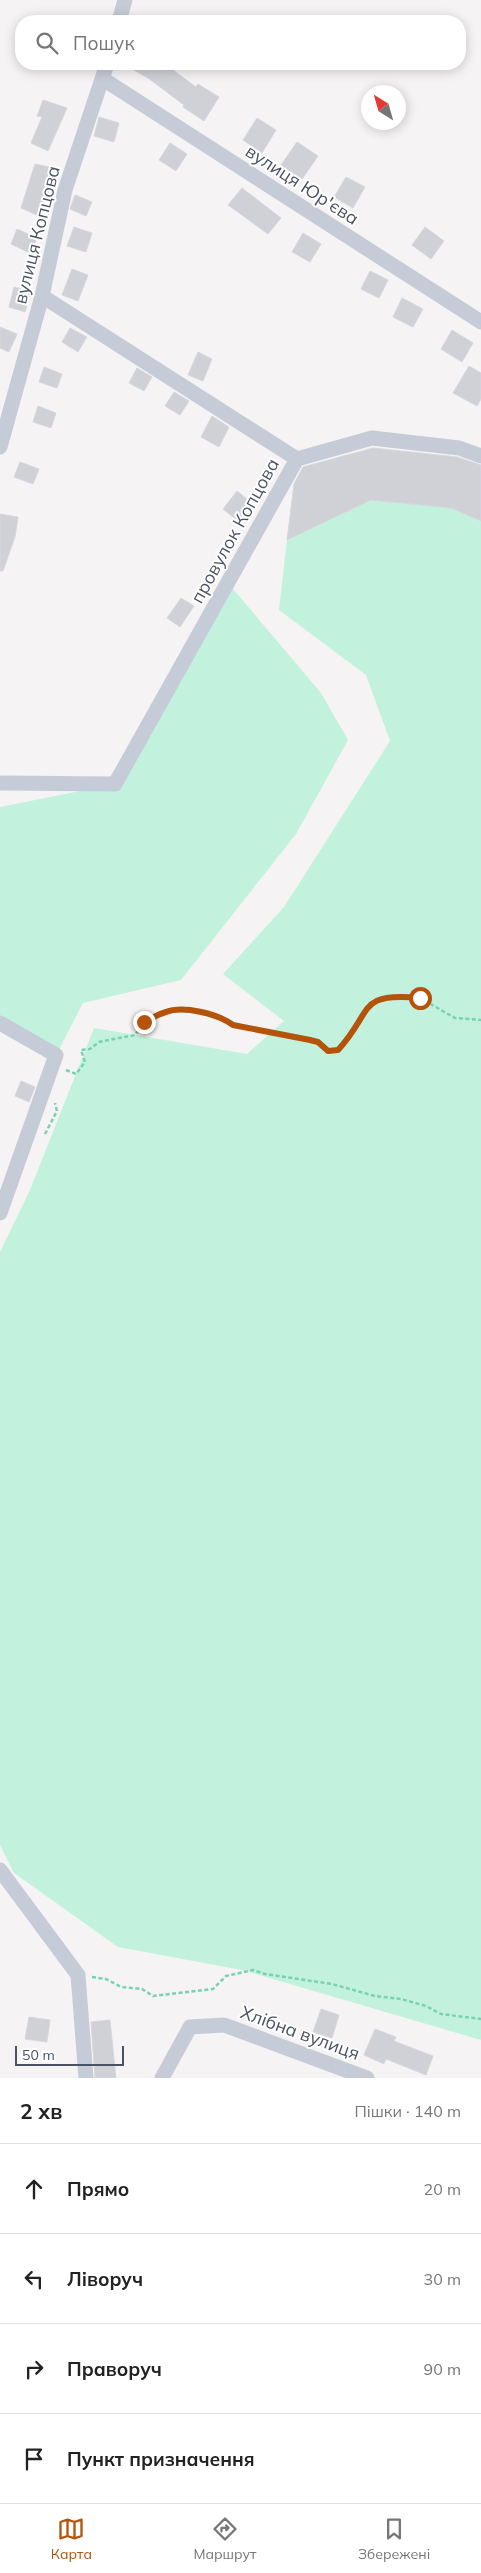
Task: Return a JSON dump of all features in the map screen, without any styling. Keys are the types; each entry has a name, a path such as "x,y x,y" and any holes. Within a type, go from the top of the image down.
{"street":[{"path":"121,15 125,0"},
{"name":"вулиця Копцова","path":"0,447 42,296 65,190 105,70"},
{"name":"вулиця Юр'єва","path":"102,79 481,322"},
{"name":"провулок Копцова","path":"0,783 115,784 297,459 42,296"},
{"path":"297,459 372,438 459,448 481,456"},
{"path":"0,1023 56,1055 0,1213"},
{"path":"0,1870 78,1975 86,2078"},
{"name":"Хлібна вулиця","path":"162,2078 190,2027 224,2025 367,2078"}],"path":[{"path":"60,1076 64,1069 76,1074 85,1062 81,1050 90,1049 99,1042 135,1035 144,1022 167,1011 204,1012 223,1018 233,1025 318,1042 328,1051 338,1050 348,1039 370,1003 388,996 420,998 455,1018 481,1020"},
{"path":"44,1135 57,1111 54,1097"},
{"path":"78,1975 106,1979 121,1987 142,1988 154,1996 213,1989 226,1976 253,1970 265,1974 332,1984 375,1996 401,1999 426,2006 441,2014 481,2019"}],"green space":[{"path":"371,500 451,508 481,521 481,2040 242,1970 118,1947 14,1873 0,1845 0,1252 30,1190 94,1028 247,1054 284,1021 223,974 284,907 390,741 366,675 279,610 287,540"},
{"path":"228,583 321,693 348,740 296,834 181,980 83,1003 56,1055 0,1023 0,807 115,784"}],"building":[{"path":"134,70 173,70 196,87 198,84 219,97 204,121 183,107 184,105 148,78"},
{"path":"43,100 67,108 48,151 31,143 42,117 37,116"},
{"path":"99,117 119,123 114,142 94,136"},
{"path":"257,118 276,130 262,153 243,140"},
{"path":"297,142 318,156 302,179 281,165"},
{"path":"170,143 187,154 176,171 159,160"},
{"path":"35,164 54,168 48,194 39,216 21,208"},
{"path":"346,177 365,187 353,208 334,197"},
{"path":"242,188 281,218 268,234 228,205"},
{"path":"75,195 92,202 86,216 70,209"},
{"path":"74,227 92,233 86,252 67,246"},
{"path":"425,227 444,241 431,259 412,245"},
{"path":"17,229 37,238 30,253 11,244"},
{"path":"303,233 321,244 310,262 292,252"},
{"path":"72,269 88,275 78,301 62,295"},
{"path":"370,271 388,280 379,298 361,289"},
{"path":"14,287 31,292 25,312 9,307"},
{"path":"402,298 423,309 413,327 393,317"},
{"path":"0,327 17,334 9,352 0,348"},
{"path":"70,328 87,337 78,352 62,342"},
{"path":"452,330 473,343 462,362 441,349"},
{"path":"198,352 212,359 203,381 188,375"},
{"path":"469,366 481,373 481,399 477,406 453,393"},
{"path":"44,367 62,374 57,388 39,382"},
{"path":"137,368 152,377 144,391 129,383"},
{"path":"174,392 189,401 180,415 165,406"},
{"path":"38,406 56,413 51,428 33,422"},
{"path":"212,416 229,427 219,447 201,437"},
{"path":"373,448 457,457 481,465 481,521 451,508 371,500 287,540 294,484 303,467"},
{"path":"20,462 39,469 33,484 14,477"},
{"path":"237,491 252,503 238,521 223,509"},
{"path":"0,514 18,517 15,537 3,571 0,571"},
{"path":"181,598 194,606 180,627 167,618"},
{"path":"21,1081 35,1087 29,1102 15,1096"},
{"path":"321,2009 339,2015 332,2038 313,2032"},
{"path":"29,2017 50,2020 47,2042 25,2039"},
{"path":"110,2020 116,2078 95,2078 91,2022"},
{"path":"375,2029 396,2037 394,2041 433,2056 426,2075 386,2059 384,2064 364,2055"}],"route":[{"path":"144,1022 167,1011 204,1012 223,1018 233,1025 318,1042 328,1051 338,1050 348,1039 370,1003 388,996 420,998"}]}
